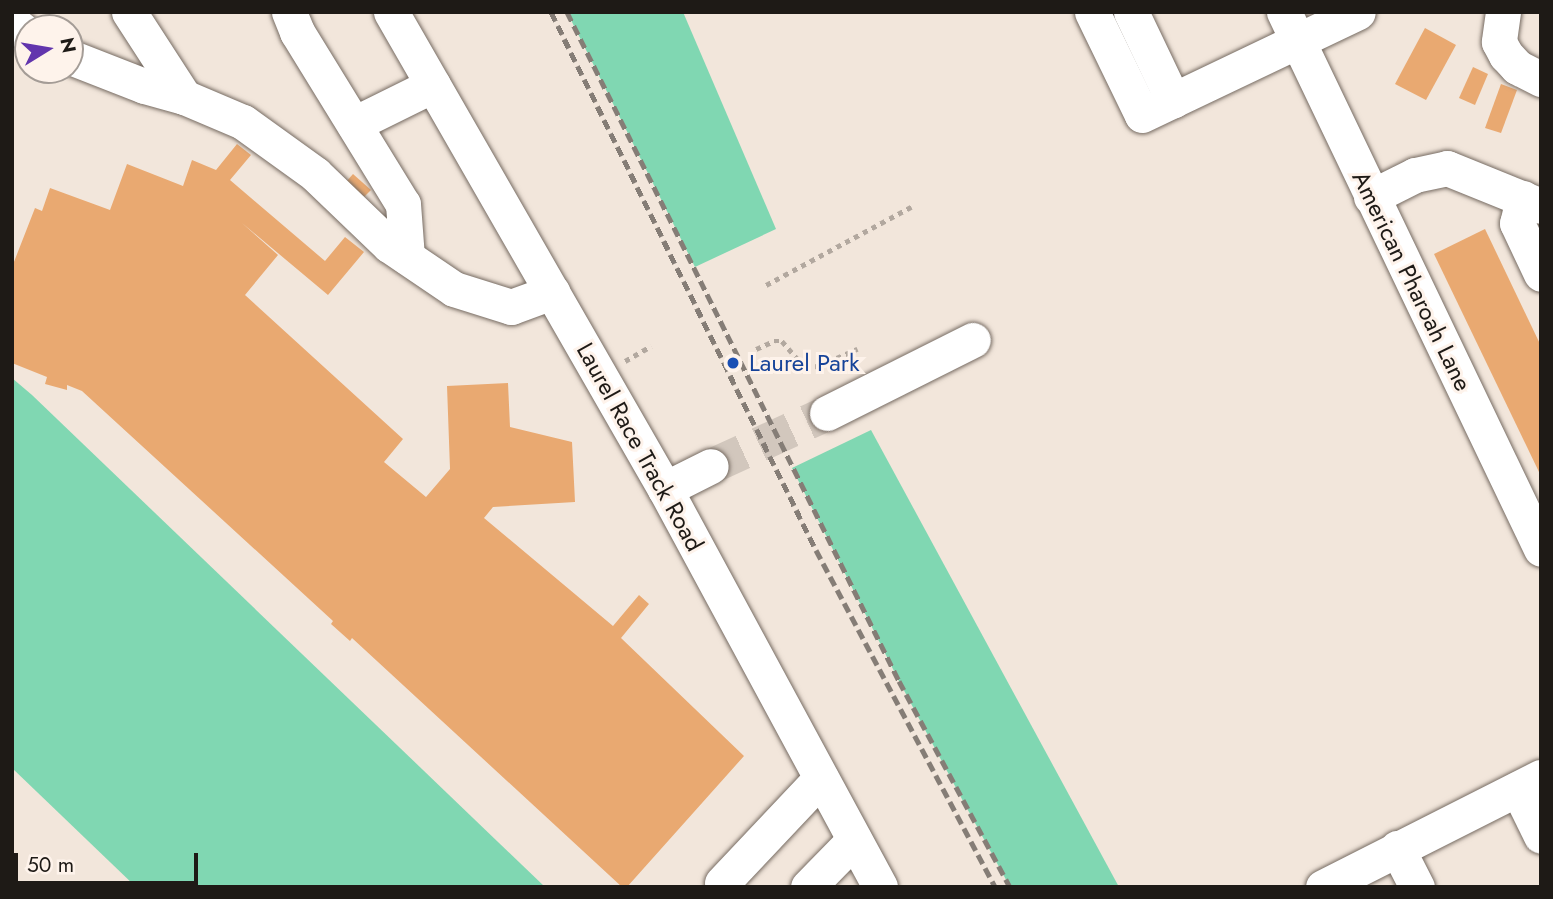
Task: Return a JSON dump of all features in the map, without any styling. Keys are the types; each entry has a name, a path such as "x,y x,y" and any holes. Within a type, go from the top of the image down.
{"street":[{"path":"129,12 184,97"},
{"path":"289,12 297,32 403,204 407,257"},
{"name":"Laurel Race Track Road","path":"391,12 665,489 880,887"},
{"path":"1092,12 1142,115 1173,100 1291,27 1358,12"},
{"path":"1130,12 1173,100"},
{"path":"1503,12 1499,42 1506,55 1517,67 1541,79"},
{"name":"American Pharoah Lane","path":"1291,27 1541,549"},
{"path":"84,62 144,86 184,97 253,129 315,174 389,245 454,289 511,307 552,292"},
{"path":"355,124 433,85"},
{"path":"1371,197 1416,175 1447,168 1532,202 1517,223 1541,274"},
{"path":"827,413 973,340"},
{"path":"665,489 710,466"},
{"path":"722,883 821,778"},
{"path":"1323,887 1529,783 1541,836"},
{"path":"808,887 854,839"},
{"path":"1397,848 1417,887"}],"path":[{"path":"766,285 911,207"},
{"path":"755,349 774,341 782,341 805,367 818,366 857,349"}],"green space":[{"path":"567,12 683,12 776,229 695,267"},
{"path":"12,378 545,887 136,887 12,768"},
{"path":"871,430 1119,887 1010,887 963,801 899,681 792,468"}],"building":[{"path":"1425,28 1456,45 1426,100 1395,84"},
{"path":"1473,67 1488,74 1475,105 1459,98"},
{"path":"1501,84 1517,90 1501,133 1485,128"},
{"path":"237,144 251,155 230,180 325,261 345,237 364,252 328,295 242,223 278,255 245,295 403,439 384,462 426,497 450,469 447,386 508,383 510,427 572,442 575,502 493,507 484,518 613,626 639,595 649,604 621,638 744,756 627,887 622,887 352,638 350,641 331,624 333,621 82,391 67,385 67,390 45,384 47,377 12,363 12,267 35,208 42,211 50,188 110,210 127,164 183,186 192,160 216,170"},
{"path":"353,174 371,190 364,197 346,182"},
{"path":"1485,229 1541,346 1539,472 1434,254"}],"tunnel":[{"path":"711,466 827,413"}],"railway":[{"path":"551,12 816,550 995,887"},
{"path":"567,12 899,681 1010,887"}],"place":[{"name":"Laurel Park","path":"733,363"}]}
